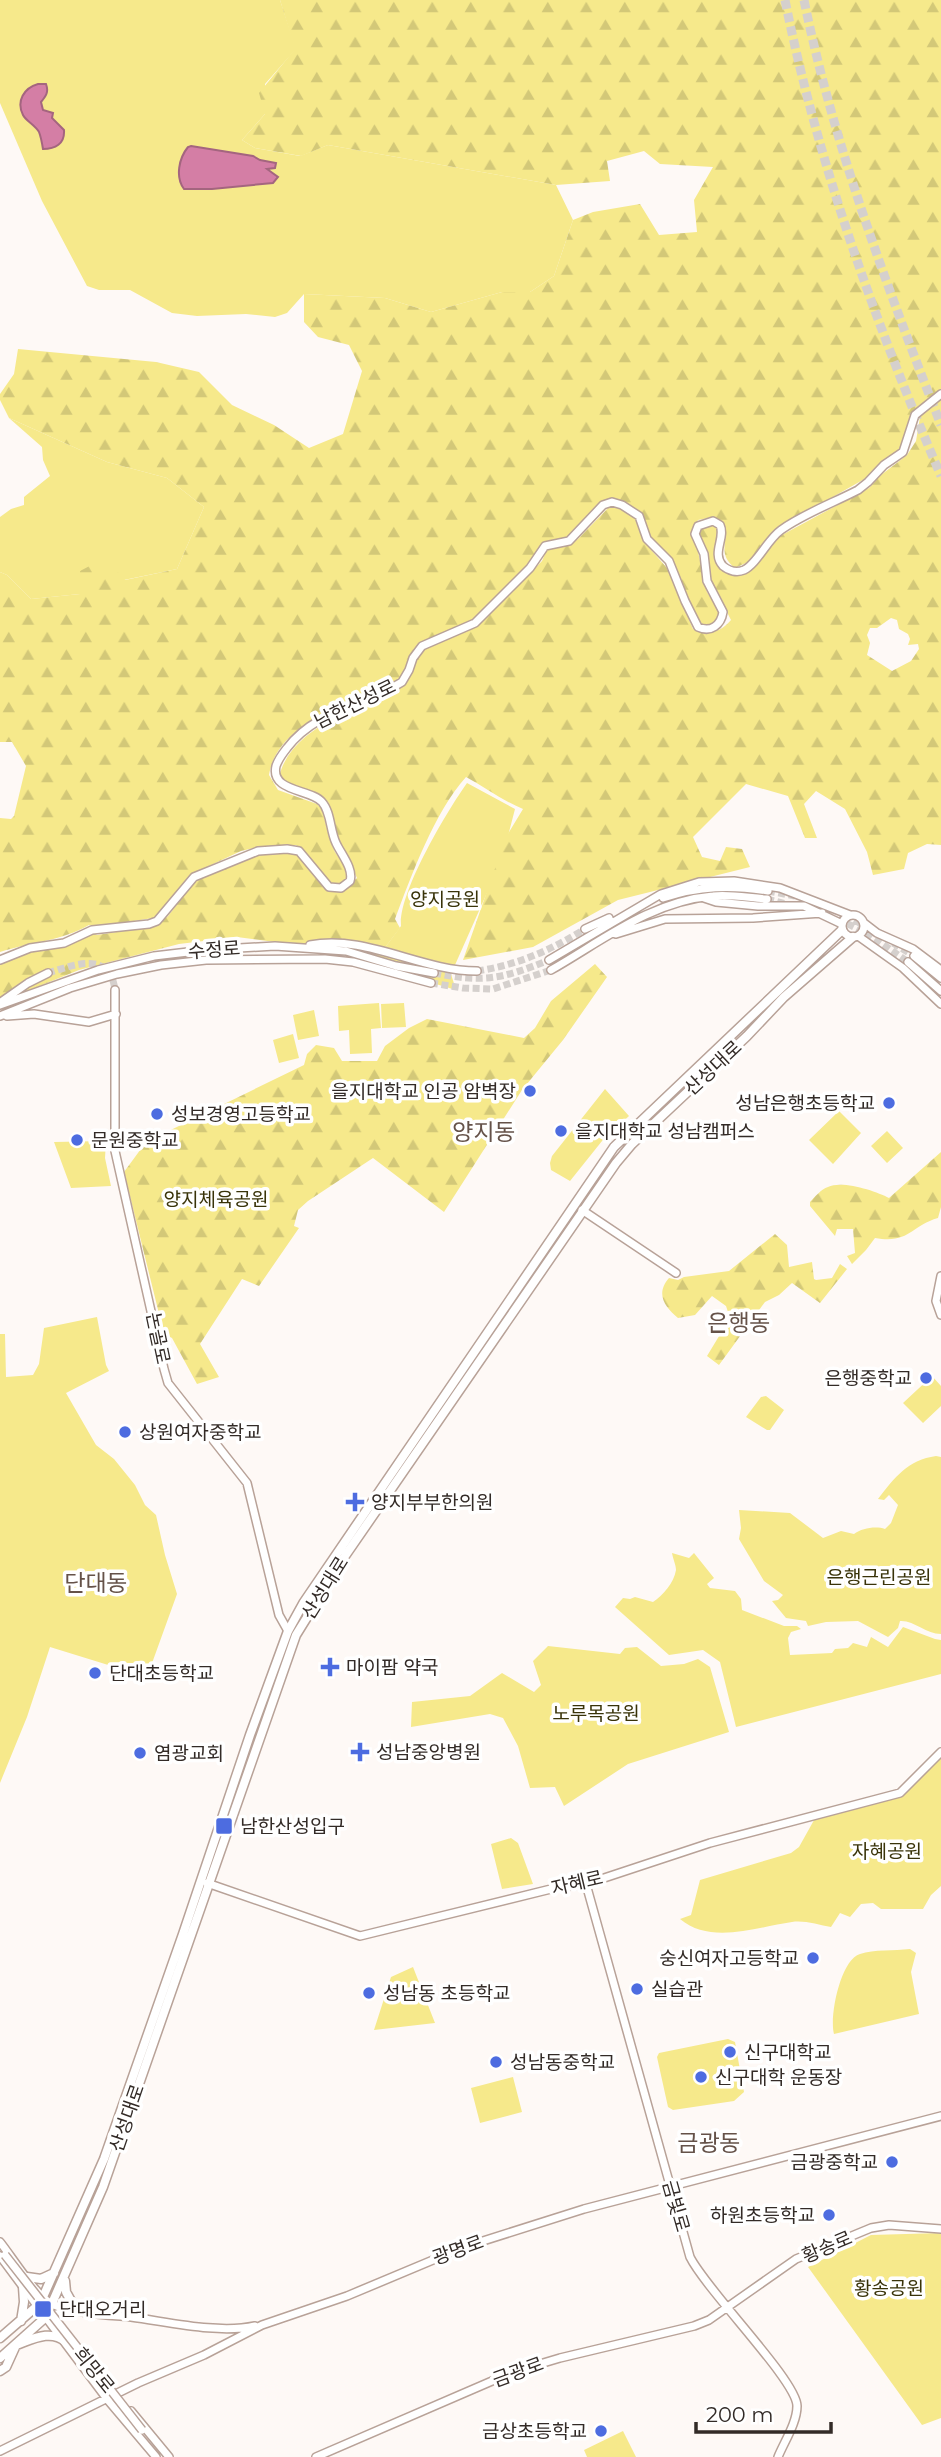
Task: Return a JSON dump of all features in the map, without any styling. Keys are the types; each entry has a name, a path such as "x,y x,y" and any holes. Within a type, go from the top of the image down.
{"main road":[{"name":"남한산성로","path":"0,960 30,948 64,943 92,930 157,921 194,877 258,851 299,851 330,887 341,888 350,881 352,872 335,841 325,806 317,797 286,786 278,779 276,772 279,760 309,725 402,682 422,646 475,623 530,568 545,546 569,541 600,507 607,503 618,502 639,516 648,539 671,565 698,627 710,629 716,626 723,612 706,577 704,554 695,534 698,526 713,521 720,525 722,533 719,561 731,570 744,570 771,538 783,529 869,482 884,465 903,452 913,418 941,394"},
{"path":"549,960 661,894 699,881 756,883 790,891 859,917 877,933 927,958 941,970"},
{"path":"551,970 599,939 648,914 701,897 768,895 715,886 696,888 646,904"},
{"path":"786,906 796,900 790,891"},
{"path":"701,897 726,903 804,906 822,913 842,927 846,935 856,937 914,976 941,1004"},
{"path":"599,939 665,919 753,918 822,913"},
{"path":"585,929 627,914"},
{"path":"842,927 850,915"},
{"path":"856,937 863,931 864,923"},
{"name":"산성대로","path":"0,2338 37,2306 43,2297 104,2159 288,1631 328,1564 601,1162 842,927"},
{"name":"산성대로","path":"0,2358 46,2317 103,2188 301,1626 352,1546 582,1210 632,1144 785,997 856,937"},
{"path":"885,956 880,949 882,940 899,942"},
{"path":"298,947 335,943 439,968 477,971"},
{"name":"수정로","path":"0,1004 98,970 155,956 238,948 298,947 346,951 396,966 434,973"},
{"name":"수정로","path":"0,1017 70,988 117,974 206,960 325,959 353,962 431,983"},
{"path":"941,978 911,959 941,991"},
{"path":"0,1004 28,983 47,973"},
{"name":"논골로","path":"115,990 115,1151 164,1369 168,1383 247,1483 279,1615 288,1631"},
{"path":"0,1017 34,1014 89,1022 116,1014"},
{"path":"582,1210 676,1273"},
{"path":"941,1276 936,1301 941,1315"},
{"name":"자혜로","path":"199,1881 360,1936 555,1888 586,1884 710,1843 900,1793 941,1752"},
{"name":"금빛로","path":"586,1884 690,2257 725,2307 795,2395 797,2407 794,2421 778,2457"},
{"name":"광명로","path":"0,2451 262,2325 346,2296 464,2247 584,2209 670,2189 941,2116"},
{"name":"황송로","path":"725,2307 796,2259 871,2228 889,2225 941,2229"},
{"path":"0,2242 43,2297 52,2304 76,2310 229,2329 262,2325"},
{"path":"2,2254 23,2287 107,2399 156,2457"},
{"name":"희망로","path":"2,2254 164,2457"},
{"path":"27,2277 41,2278 54,2273"},
{"path":"65,2276 66,2292 76,2310"},
{"path":"21,2321 23,2287"},
{"path":"52,2304 56,2315 169,2457"},
{"name":"금광로","path":"316,2457 513,2372 694,2326 725,2307"},
{"path":"46,2317 76,2310"},
{"path":"0,2371 6,2367 16,2345 54,2335 66,2342"}],"green space":[{"path":"0,0 280,0 296,49 265,84 265,114 242,140 255,148 300,156 328,145 556,185 573,220 554,276 530,292 502,292 431,312 385,298 304,294 287,313 275,317 172,313 130,290 99,290 87,286 42,201 0,103"},
{"path":"280,0 941,0 941,390 913,412 901,451 868,477 773,531 748,562 735,568 729,562 721,521 713,517 698,520 693,529 707,592 721,614 715,624 705,626 698,620 647,533 640,513 633,507 611,498 605,501 571,538 546,543 535,559 471,623 418,644 408,659 403,674 396,681 321,716 287,740 275,756 269,775 278,790 317,804 322,809 335,852 349,873 349,878 343,884 331,883 296,845 258,847 241,851 194,873 165,909 153,918 95,927 89,925 57,938 0,952 0,818 11,819 14,816 26,766 12,742 0,742 0,572 7,575 31,599 80,594 80,571 105,558 125,580 177,569 204,507 167,478 107,462 9,418 0,400 0,394 14,374 18,349 156,362 199,372 232,405 274,425 309,448 343,434 362,371 349,345 318,337 304,322 304,294 385,298 431,312 502,292 530,292 554,276 573,220 593,212 640,204 659,235 697,232 694,200 713,167 660,164 644,151 607,161 610,181 556,185 328,145 301,156 255,148 242,140 265,114 259,93 295,49"},
{"path":"941,397 941,845 927,844 908,853 904,869 873,875 867,852 845,809 816,791 804,804 817,838 805,838 788,796 746,784 693,837 702,857 720,861 726,847 742,849 750,867 618,900 533,947 463,960 506,837 523,809 466,777 444,808 416,864 395,919 400,928 377,958 345,951 237,937 179,944 79,970 0,1002 0,964 23,954 69,943 92,932 97,935 155,926 168,916 196,880 244,858 260,854 295,852 330,891 342,892 357,878 339,841 328,802 320,796 286,784 279,777 286,759 313,731 406,683 417,658 427,646 481,623 542,561 547,549 569,545 578,539 609,507 619,507 635,518 646,544 667,568 693,629 714,632 731,620 709,577 707,552 699,537 700,527 711,524 719,530 719,567 730,574 746,572 757,564 780,536 869,488 907,455 916,441 920,417","holes":["891,618 897,620 899,629 908,634 908,645 918,644 919,649 911,661 892,671 867,655 870,643 867,635 870,628 877,628"]},
{"path":"9,418 107,462 167,478 204,507 177,569 124,580 80,594 31,599 7,575 0,572 0,517 11,509 24,505 24,497 50,476 43,460 42,447"},
{"name":"양지공원","path":"467,783 515,809 502,859 451,974 456,990 372,965 401,926 402,912 415,874"},
{"name":"양지체육공원","path":"595,964 607,977 563,1040 522,1090 444,1212 373,1158 308,1201 298,1210 294,1226 299,1228 259,1286 242,1279 200,1344 219,1377 197,1384 172,1338 164,1334 124,1172 146,1142 304,1065 307,1054 316,1045 334,1048 342,1061 377,1061 385,1046 409,1028 427,1019 524,1038 535,1028 551,1001"},
{"path":"379,1003 381,1028 371,1029 372,1053 350,1054 349,1030 339,1031 338,1006"},
{"path":"404,1003 406,1027 382,1028 381,1004"},
{"path":"314,1010 319,1036 298,1040 293,1015"},
{"path":"293,1034 299,1058 279,1063 273,1040"},
{"path":"605,1089 629,1116 602,1141 570,1181 551,1170 552,1156"},
{"path":"839,1111 861,1133 833,1164 809,1140"},
{"path":"887,1131 903,1148 887,1163 871,1146"},
{"path":"106,1141 105,1158 111,1186 71,1188 54,1142"},
{"path":"941,1152 941,1207 938,1218 896,1239 875,1238 852,1264 847,1256 855,1253 853,1229 837,1229 835,1236 810,1206 810,1202 825,1188 834,1185 868,1190 889,1198"},
{"path":"775,1234 787,1245 789,1267 812,1262 816,1280 832,1278 840,1264 847,1269 820,1303 792,1283 779,1295 765,1302 719,1365 707,1356 730,1318 726,1306 712,1296 695,1315 678,1318 663,1300 665,1284 669,1278 678,1280 729,1271"},
{"path":"97,1317 109,1371 66,1393 96,1445 114,1459 135,1485 145,1505 156,1515 177,1594 147,1677 50,1647 27,1717 0,1783 0,1334 5,1334 6,1377 33,1375 39,1364 44,1328"},
{"path":"932,1376 941,1386 941,1406 923,1423 903,1403"},
{"path":"766,1396 784,1410 770,1430 746,1417 761,1397"},
{"name":"은행근린공원","path":"936,1456 941,1457 941,1634 905,1621 900,1621 898,1628 888,1637 858,1621 826,1622 808,1626 806,1621 786,1618 772,1601 783,1595 764,1581 739,1539 739,1510 790,1513 823,1538 841,1531 854,1534 869,1528 885,1529 891,1523 898,1505 889,1495 884,1500 878,1499 896,1477 910,1466"},
{"name":"은행근린공원","path":"672,1553 689,1558 694,1553 714,1578 707,1584 710,1588 735,1591 741,1599 742,1610 784,1626 797,1626 801,1629 791,1632 788,1638 790,1655 832,1653 835,1649 848,1648 853,1643 867,1647 871,1637 888,1647 903,1627 941,1640 941,1674 736,1727 720,1662 703,1650 669,1655 615,1607 623,1598 635,1597 653,1602 661,1596 675,1575"},
{"name":"노루목공원","path":"548,1646 620,1654 625,1648 637,1647 661,1666 684,1664 698,1659 710,1667 729,1732 628,1764 564,1806 555,1787 530,1788 518,1746 503,1718 490,1714 411,1727 412,1702 470,1696 502,1673 534,1692 541,1685 533,1661"},
{"name":"자혜공원","path":"941,1752 941,1886 931,1895 923,1909 881,1909 873,1903 861,1904 850,1917 840,1913 831,1927 797,1922 720,1933 692,1927 680,1919 691,1915 700,1880 791,1853 799,1847 818,1813 900,1793"},
{"path":"511,1838 518,1843 533,1884 502,1889 491,1844"},
{"path":"910,1949 916,1953 911,1972 919,2014 834,2034 833,2015 838,1989 853,1958 871,1951"},
{"path":"413,1967 435,2023 374,2030 391,1977"},
{"name":"신구대학 운동장","path":"728,2039 735,2042 744,2092 734,2101 673,2110 668,2107 657,2057 659,2053"},
{"path":"513,2077 522,2112 480,2123 471,2088"},
{"name":"황송공원","path":"941,2233 941,2418 922,2425 808,2267 871,2235"},
{"path":"623,2431 636,2457 587,2457 584,2450"}],"shaded area":[{"path":"38,84 46,84 47,87 41,102 43,110 53,113 52,118 64,130 61,142 47,149 43,149 39,132 24,117 20,105 29,89"},
{"path":"191,146 253,156 276,163 275,168 267,169 278,177 273,183 184,189 179,168 185,151"}],"tunnel":[{"path":"785,0 798,61 831,182 893,360 941,476"},
{"path":"804,0 816,55 846,162 901,321 941,425"},
{"path":"768,891 795,896"},
{"path":"767,899 790,905"},
{"path":"845,915 869,928"},
{"path":"838,919 870,935 908,962"},
{"path":"477,971 534,956 585,929"},
{"path":"893,943 914,956"},
{"path":"434,973 466,978 493,977 549,960"},
{"path":"48,973 79,964 98,965 106,969 112,977 115,990"},
{"path":"431,983 493,989 551,970"}],"place":[{"name":"을지대학교 인공 암벽장","path":"530,1091"},
{"name":"성남은행초등학교","path":"889,1103"},
{"name":"성보경영고등학교","path":"157,1114"},
{"name":"을지대학교 성남캠퍼스","path":"561,1131"},
{"name":"문원중학교","path":"77,1140"},
{"name":"은행중학교","path":"926,1378"},
{"name":"상원여자중학교","path":"125,1432"},
{"name":"양지부부한의원","path":"355,1502"},
{"name":"마이팜 약국","path":"330,1667"},
{"name":"단대초등학교","path":"95,1673"},
{"name":"성남중앙병원","path":"360,1752"},
{"name":"염광교회","path":"140,1753"},
{"name":"남한산성입구","path":"224,1826"},
{"name":"숭신여자고등학교","path":"813,1958"},
{"name":"실습관","path":"637,1989"},
{"name":"성남동 초등학교","path":"369,1993"},
{"name":"신구대학교","path":"730,2052"},
{"name":"성남동중학교","path":"496,2062"},
{"name":"신구대학 운동장","path":"701,2077"},
{"name":"금광중학교","path":"892,2162"},
{"name":"하원초등학교","path":"829,2215"},
{"name":"단대오거리","path":"43,2309"},
{"name":"금상초등학교","path":"601,2431"}],"district":[{"name":"양지동","path":"484,1132"},
{"name":"은행동","path":"739,1323"},
{"name":"단대동","path":"96,1583"},
{"name":"금광동","path":"709,2143"}]}
